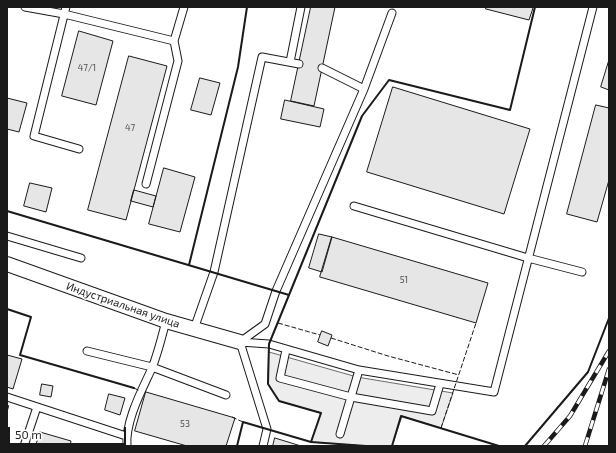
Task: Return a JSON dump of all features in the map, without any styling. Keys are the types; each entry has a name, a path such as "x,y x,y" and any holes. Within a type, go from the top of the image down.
{"street":[{"name":"Индустриальная улица","path":"7,264 166,321 240,342"}],"lane":[{"path":"25,7 65,11 174,41"},
{"path":"146,184 178,61 174,41 184,7"},
{"path":"290,62 301,7"},
{"path":"240,342 269,344 359,370 494,392 593,7"},
{"path":"65,11 34,136 79,149"},
{"path":"240,342 264,324 276,290 364,88 392,13"},
{"path":"194,329 214,272 262,57 298,64"},
{"path":"322,68 364,88"},
{"path":"354,206 528,258 582,272"},
{"path":"7,236 81,258"},
{"path":"127,446 126,436 141,391 152,367 166,321"},
{"path":"240,342 267,429 263,446"},
{"path":"286,350 280,378 351,397 432,411 440,384"},
{"path":"87,351 152,367 226,395"},
{"path":"340,434 359,370"},
{"path":"7,397 126,436"},
{"path":"24,446 37,407"}],"shaded area":[{"path":"269,352 357,377 453,393 441,428 402,416 392,446 366,446 311,442 321,413 279,401 268,384"}],"building":[{"path":"311,7 335,7 314,106 291,101"},
{"path":"486,7 533,8 529,20 486,9"},
{"path":"79,31 113,41 96,105 62,96"},
{"path":"129,56 167,66 126,220 88,210"},
{"path":"609,60 609,90 601,87"},
{"path":"200,78 220,83 211,115 191,110"},
{"path":"393,87 530,129 504,214 367,172"},
{"path":"7,98 27,103 19,132 7,129"},
{"path":"285,100 324,109 320,127 281,119"},
{"path":"596,105 609,108 609,180 597,222 567,214"},
{"path":"164,168 195,177 180,232 149,224"},
{"path":"30,183 52,188 46,212 24,206"},
{"path":"134,190 156,196 153,207 131,201"},
{"path":"319,234 332,237 322,272 309,268"},
{"path":"332,237 488,283 476,323 320,277"},
{"path":"322,331 332,335 328,346 318,342"},
{"path":"7,355 22,359 13,389 7,387"},
{"path":"42,384 53,386 51,397 40,395"},
{"path":"146,392 235,418 226,446 187,446 135,431"},
{"path":"109,394 125,398 120,415 105,410"},
{"path":"40,432 71,441 70,446 36,446"},
{"path":"275,438 301,446 273,446"}],"railway":[{"path":"544,446 570,416 609,351"},
{"path":"585,446 609,369"}],"fence":[{"path":"278,323 320,335"},
{"path":"441,428 476,323"},
{"path":"331,338 388,356 459,375"},
{"path":"134,388 140,391"},
{"path":"232,417 243,422"}],"wall":[{"path":"189,265 238,67 247,7"},
{"path":"311,442 321,413 279,401 268,384 269,344 362,116 389,80 510,110 535,7"},
{"path":"7,211 289,295"},
{"path":"7,309 31,317 20,355 134,388"},
{"path":"525,446 588,372 609,318"},
{"path":"7,406 7,410"},
{"path":"392,446 401,416 499,446"},
{"path":"237,446 243,422 311,442 366,446"}]}
